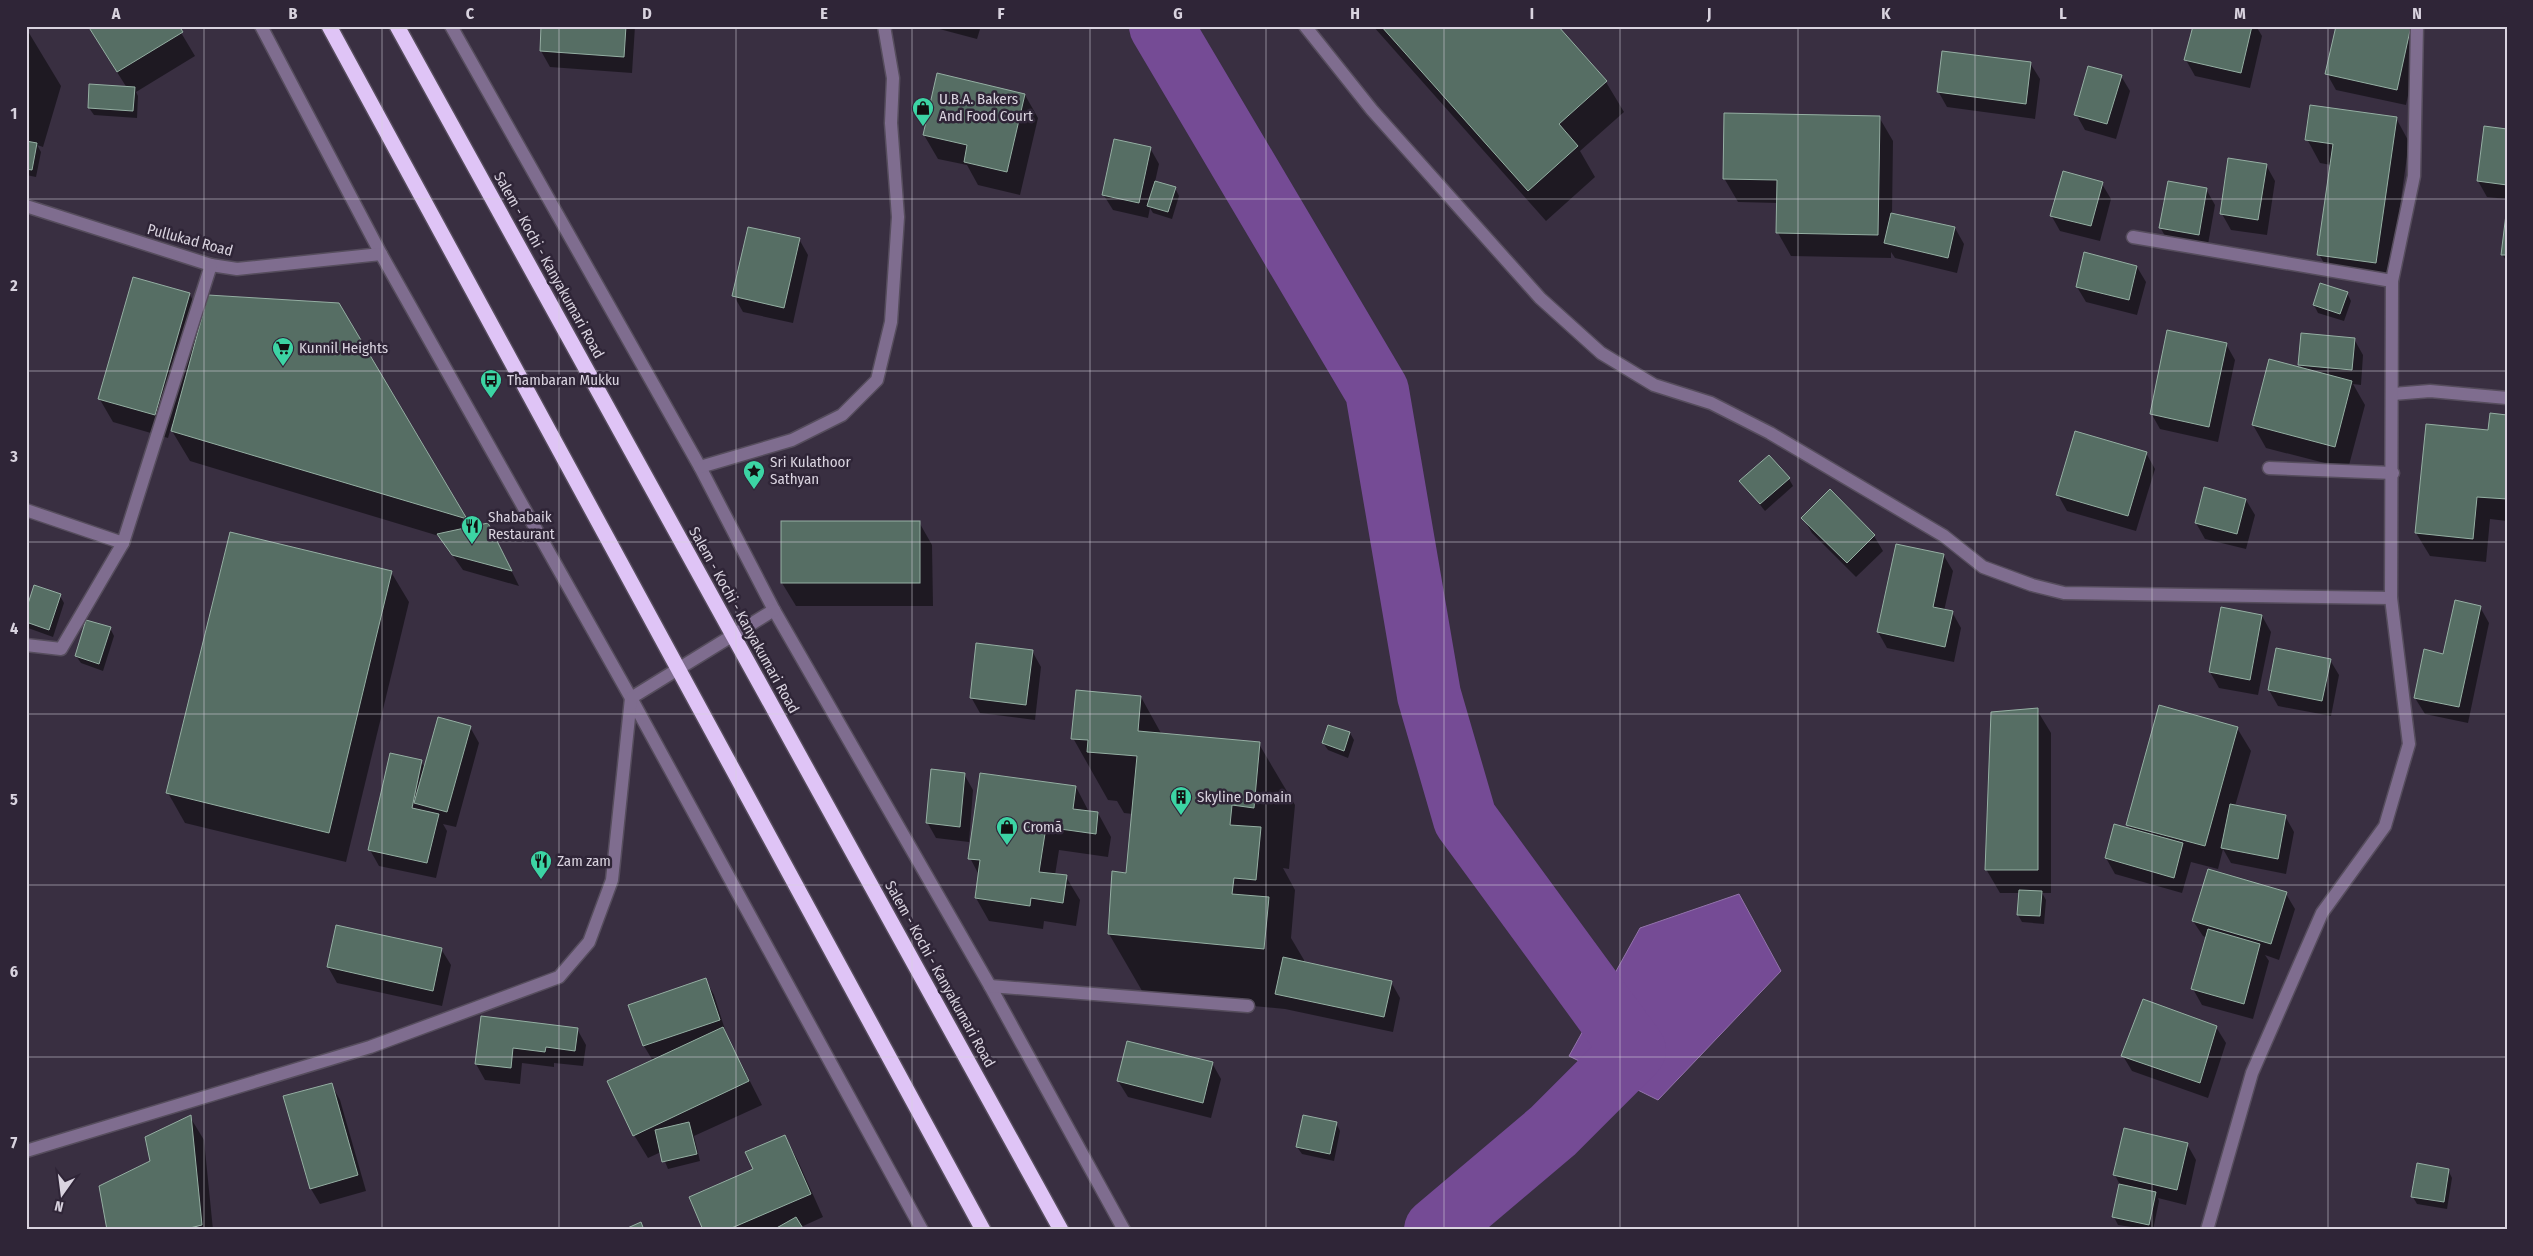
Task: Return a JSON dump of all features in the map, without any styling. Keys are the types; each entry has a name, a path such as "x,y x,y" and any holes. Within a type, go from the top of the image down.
{"highway":[{"path":"329,26 677,669 984,1230"},
{"name":"Salem - Kochi - Kanyakumari Road","path":"398,26 1061,1230"}],"street":[{"path":"261,26 381,254 631,698 922,1230"},
{"path":"451,26 700,467 774,610 990,986 1124,1230"},
{"path":"700,467 792,440 842,415 878,380 891,322 898,217 891,123 893,78 884,26"},
{"path":"1305,26 1372,110 1534,291 1601,353 1654,384 1711,403 1770,433 1944,536 1983,567 2032,585 2064,593 2391,598"},
{"path":"2206,1230 2252,1073 2322,913 2385,826 2409,744 2391,598 2393,473 2392,281 2414,176 2418,26"},
{"name":"Pullukad Road","path":"26,206 211,265 237,269 381,254"},
{"path":"2133,237 2392,281"},
{"path":"26,645 61,648 123,543 211,265"},
{"path":"2393,394 2430,391 2507,398"},
{"path":"2269,468 2393,473"},
{"path":"26,510 123,543"},
{"path":"631,698 774,610"},
{"path":"26,1151 370,1047 559,977 589,942 612,880 631,698"},
{"path":"990,986 1248,1006"}],"shaded area":[{"path":"1739,894 1781,971 1658,1100 1569,1056 1640,928"}],"building":[{"path":"88,26 179,26 183,32 117,72"},
{"path":"541,26 626,26 624,57 540,51"},
{"path":"1381,26 1558,26 1607,81 1559,124 1578,146 1528,191"},
{"path":"2193,26 2252,26 2241,73 2184,60"},
{"path":"2336,26 2411,26 2397,90 2325,74"},
{"path":"1942,51 2031,62 2026,104 1937,92"},
{"path":"2088,66 2122,75 2107,124 2074,115"},
{"path":"937,73 1025,94 1007,172 964,162 967,145 923,135"},
{"path":"89,84 135,87 133,111 88,108"},
{"path":"2310,105 2397,117 2376,263 2317,255 2333,144 2305,140"},
{"path":"1724,113 1880,116 1878,235 1776,233 1777,180 1723,179"},
{"path":"2484,126 2507,129 2507,185 2477,181"},
{"path":"1114,139 1151,147 1139,203 1102,195"},
{"path":"26,141 37,143 32,170 26,169"},
{"path":"2228,158 2267,164 2258,220 2220,214"},
{"path":"2063,171 2103,182 2091,226 2050,216"},
{"path":"1155,181 1176,187 1168,212 1147,206"},
{"path":"2168,181 2207,188 2199,235 2159,228"},
{"path":"2507,206 2507,255 2501,255"},
{"path":"1891,213 1955,227 1948,258 1884,243"},
{"path":"748,227 800,238 784,308 732,296"},
{"path":"2084,252 2137,266 2129,300 2076,287"},
{"path":"133,277 190,293 155,415 98,399"},
{"path":"2320,283 2348,292 2340,314 2313,305"},
{"name":"Kunnil Heights","path":"208,295 339,303 467,519 171,431"},
{"path":"2167,330 2227,343 2209,427 2150,414"},
{"path":"2301,333 2355,338 2352,370 2298,365"},
{"path":"2269,359 2352,381 2335,447 2252,425"},
{"path":"2490,413 2507,415 2507,499 2477,497 2473,539 2415,533 2426,424 2488,430"},
{"path":"2075,431 2147,452 2128,516 2056,495"},
{"path":"1769,455 1790,478 1760,504 1739,481"},
{"path":"2204,487 2246,499 2237,534 2195,523"},
{"path":"1830,489 1875,535 1847,563 1801,518"},
{"path":"781,521 920,521 920,583 781,583"},
{"name":"Shababaik Restaurant","path":"488,523 512,571 452,555 437,534"},
{"path":"230,532 392,571 329,833 166,793"},
{"path":"1896,544 1944,554 1933,607 1953,611 1945,647 1877,632"},
{"path":"34,585 61,594 49,630 26,622 26,610"},
{"path":"2455,600 2481,606 2459,707 2414,698 2424,649 2443,654"},
{"path":"2221,607 2262,615 2250,680 2209,672"},
{"path":"86,620 111,627 99,664 75,656"},
{"path":"976,643 1033,650 1026,705 970,698"},
{"path":"2276,648 2331,659 2322,701 2268,690"},
{"name":"Skyline Domain","path":"1076,690 1141,696 1138,731 1260,742 1254,808 1232,805 1230,825 1261,827 1256,880 1234,878 1232,894 1269,897 1264,949 1108,934 1112,871 1126,873 1137,756 1087,752 1088,740 1071,739"},
{"path":"2159,705 2238,727 2205,846 2126,825"},
{"path":"2038,708 2038,870 1985,870 1991,712"},
{"path":"438,717 471,726 447,812 414,803"},
{"path":"1328,725 1350,732 1344,751 1322,743"},
{"path":"390,753 422,760 412,808 439,814 427,863 368,850"},
{"path":"931,769 965,773 960,827 926,823"},
{"name":"Cromā","path":"980,773 1076,786 1073,809 1098,812 1096,834 1046,827 1039,872 1067,875 1063,903 1031,898 1030,906 975,898 980,860 968,859"},
{"path":"2230,804 2286,815 2278,859 2221,848"},
{"path":"2114,824 2183,843 2174,878 2105,858"},
{"path":"2208,869 2287,892 2271,944 2192,921"},
{"path":"2019,890 2042,891 2040,916 2017,915"},
{"path":"336,925 442,948 433,991 327,967"},
{"path":"2208,929 2260,944 2244,1004 2191,989"},
{"path":"1283,957 1392,981 1384,1017 1275,994"},
{"path":"706,978 720,1020 643,1046 628,1005"},
{"path":"2143,999 2217,1026 2200,1083 2121,1056"},
{"path":"481,1016 578,1028 575,1051 546,1047 545,1052 513,1048 511,1068 475,1064"},
{"path":"723,1027 749,1081 633,1136 607,1081"},
{"path":"1127,1041 1213,1062 1203,1103 1117,1081"},
{"path":"332,1083 358,1175 310,1189 283,1096"},
{"path":"191,1115 202,1225 182,1230 107,1230 99,1186 150,1161 145,1137"},
{"path":"1303,1115 1337,1122 1330,1154 1296,1147"},
{"path":"689,1122 697,1154 662,1162 655,1130"},
{"path":"2124,1128 2188,1143 2177,1190 2113,1175"},
{"path":"785,1135 811,1194 727,1230 703,1230 689,1197 753,1169 745,1152"},
{"path":"2417,1163 2449,1169 2444,1202 2411,1197"},
{"path":"2119,1184 2156,1192 2149,1225 2112,1217"},
{"path":"796,1217 804,1230 773,1230"},
{"path":"641,1222 644,1230 623,1230"}],"waterway":[{"path":"1161,26 1377,391 1429,695 1465,819 1634,1050 1553,1131 1436,1230"}],"place":[{"name":"U.B.A. Bakers And Food Court","path":"923,127"},
{"name":"Kunnil Heights","path":"283,367"},
{"name":"Thambaran Mukku","path":"491,399"},
{"name":"Sri Kulathoor Sathyan","path":"754,490"},
{"name":"Shababaik Restaurant","path":"472,545"},
{"name":"Skyline Domain","path":"1181,816"},
{"name":"Cromā","path":"1007,846"},
{"name":"Zam zam","path":"541,880"}]}
